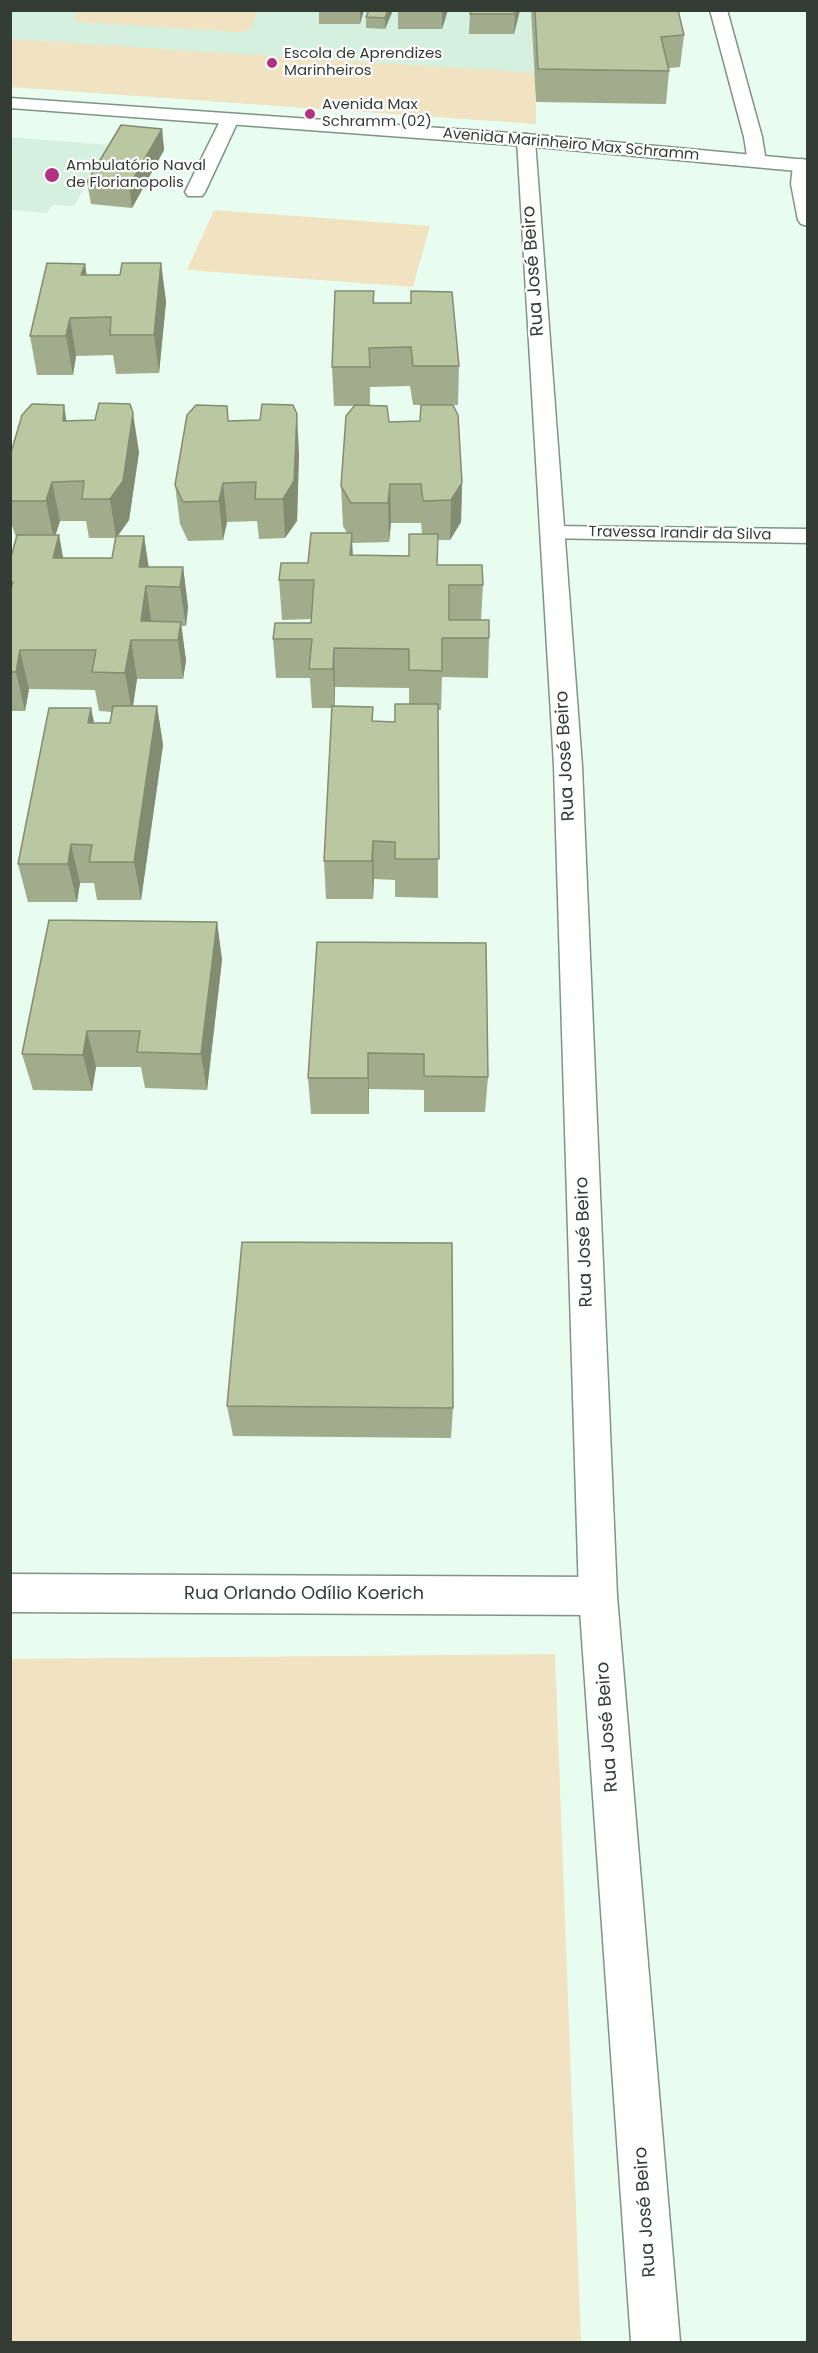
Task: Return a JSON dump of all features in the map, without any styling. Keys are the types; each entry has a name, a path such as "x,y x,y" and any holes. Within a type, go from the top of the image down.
{"street":[{"path":"718,10 753,137 757,162"},
{"name":"Avenida Marinheiro Max Schramm","path":"10,103 526,140 805,166"},
{"path":"195,192 230,119"},
{"name":"Rua José Beiro","path":"526,140 568,766 598,1596 656,2343"},
{"path":"805,166 801,184 807,220"},
{"name":"Rua Orlando Odílio Koerich","path":"10,1593 598,1596"}],"lane":[{"name":"Travessa Irandir da Silva","path":"552,532 807,536"}],"shaded area":[{"path":"80,10 258,11 249,30 238,32 78,22 74,18"},
{"name":"Escola de Aprendizes Marinheiros","path":"10,11 531,11 536,124 11,87"},
{"path":"10,39 535,73 536,124 11,87"},
{"name":"Ambulatório Naval de Florianopolis","path":"10,137 110,145 74,206 52,205 47,213 11,210"},
{"path":"214,210 430,226 413,287 187,270"},
{"path":"555,1654 581,2342 11,2342 11,1659"}],"building":[{"path":"369,10 388,10 385,18 366,17"},
{"path":"471,10 516,10 515,14 470,14"},
{"path":"535,10 678,10 684,35 661,37 669,71 538,69"},
{"path":"121,125 162,129 129,186 87,182"},
{"path":"47,263 85,264 81,275 120,275 122,263 161,263 154,335 110,335 111,317 70,318 66,336 30,336"},
{"path":"335,291 374,291 373,303 411,303 411,291 452,292 459,366 413,366 411,347 369,348 370,367 332,367"},
{"path":"99,403 130,404 133,413 123,481 110,499 82,499 84,481 52,482 46,501 10,501 10,456 22,415 32,404 64,405 63,421 95,420"},
{"path":"262,404 293,405 297,414 294,481 283,499 255,499 256,482 223,483 219,501 183,502 175,485 187,415 196,405 227,406 228,421 260,420"},
{"path":"355,405 387,406 389,422 420,421 421,405 453,405 458,415 462,483 451,500 423,501 421,484 390,484 388,503 351,503 341,486 346,416"},
{"path":"311,533 352,533 350,555 409,556 409,534 438,534 437,565 482,565 483,585 449,585 449,620 489,620 489,638 442,638 442,671 409,670 409,649 334,648 333,669 309,669 312,639 273,639 275,623 311,623 314,580 279,580 281,563 308,563"},
{"path":"17,535 59,535 53,558 112,558 116,536 144,536 139,567 183,567 180,587 146,586 141,621 181,622 178,640 131,640 125,673 92,672 96,650 20,650 16,672 10,672 10,592 13,582 10,582 10,561"},
{"path":"395,704 438,704 439,859 395,859 395,842 373,841 372,861 324,861 332,706 373,707 372,721 395,722"},
{"path":"113,706 157,706 134,862 89,862 92,845 71,844 68,864 18,864 49,708 91,708 88,723 110,723"},
{"path":"49,920 217,922 201,1054 137,1052 140,1031 87,1031 83,1055 22,1054"},
{"path":"317,942 486,943 488,1077 424,1076 424,1054 368,1053 368,1078 308,1078"},
{"path":"242,1242 452,1243 453,1408 227,1406"}],"place":[{"name":"Escola de Aprendizes Marinheiros","path":"272,63"},
{"name":"Avenida Max Schramm (02)","path":"310,114"},
{"name":"Ambulatório Naval de Florianopolis","path":"52,175"}]}
